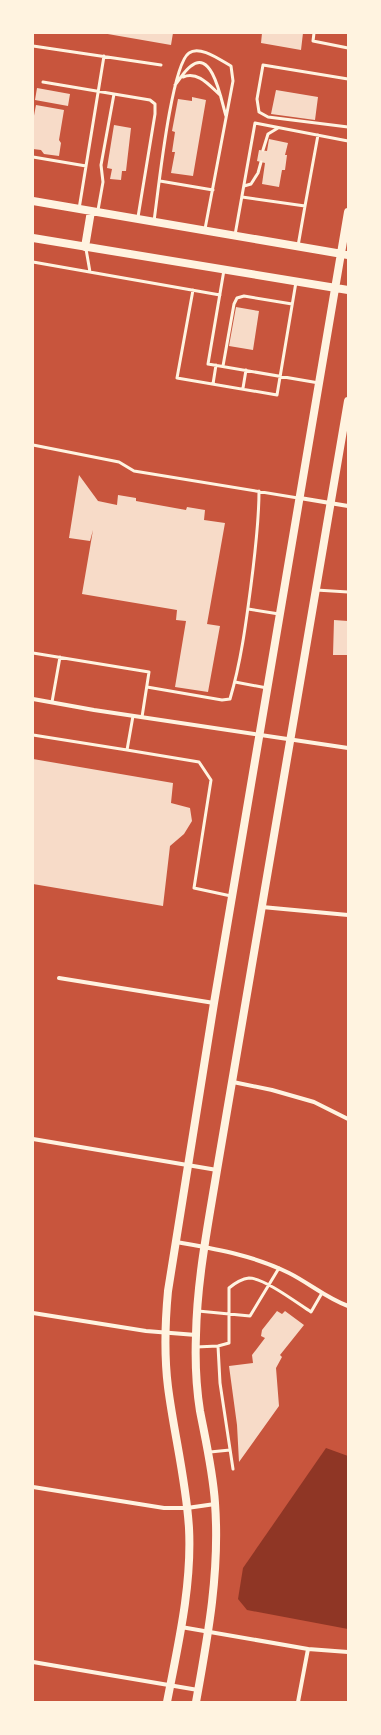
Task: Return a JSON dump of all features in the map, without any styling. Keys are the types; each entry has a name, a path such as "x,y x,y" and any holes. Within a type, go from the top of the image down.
{"main road":[{"path":"33,201 345,254"},
{"path":"85,247 95,211"},
{"path":"168,1702 181,1627 189,1550 187,1508 168,1386 164,1332 175,1242 214,1003 335,288 345,254 348,212"},
{"path":"33,238 348,290"},
{"path":"196,1702 209,1631 217,1545 213,1471 200,1410 196,1377 196,1335 205,1247 348,401"}],"street":[{"path":"300,498 348,506"},
{"path":"33,699 133,716 348,748"},
{"path":"262,907 348,915"},
{"path":"59,978 214,1003"},
{"path":"233,1082 272,1090 308,1100 348,1119"},
{"path":"33,1139 217,1170"},
{"path":"175,1242 246,1255 279,1268 348,1306"},
{"path":"33,1313 146,1331 196,1335"},
{"path":"33,1488 164,1508 187,1508 215,1504"},
{"path":"181,1627 308,1648 348,1652"},
{"path":"298,1702 308,1648"},
{"path":"33,1662 199,1690"}],"lane":[{"path":"314,33 313,41 348,48"},
{"path":"33,46 161,65"},
{"path":"154,222 174,86 184,58 190,52 200,51 218,58 230,66 233,81 205,231"},
{"path":"79,209 104,56"},
{"path":"174,86 192,65 199,63 206,64 212,70 226,116"},
{"path":"348,79 263,65 257,99 259,112 268,117 348,127"},
{"path":"182,77 194,75 205,81 220,95"},
{"path":"44,82 150,100 155,104 155,114 137,219"},
{"path":"95,211 103,182 101,165 114,94"},
{"path":"235,236 255,123 348,141"},
{"path":"263,150 268,134 278,128"},
{"path":"298,247 318,135"},
{"path":"33,157 86,166"},
{"path":"244,186 251,184 258,173 261,162"},
{"path":"160,181 213,190"},
{"path":"242,197 305,206"},
{"path":"85,247 90,272"},
{"path":"33,262 220,295"},
{"path":"224,270 208,364 319,383"},
{"path":"193,290 177,378 243,388 277,395 296,282"},
{"path":"223,366 234,304 237,298 244,296 292,304"},
{"path":"213,384 216,365"},
{"path":"243,388 246,370"},
{"path":"33,445 119,462 134,471 300,498"},
{"path":"147,687 222,700 230,699 235,682 248,609 259,520 259,491"},
{"path":"316,590 348,592"},
{"path":"248,609 281,614"},
{"path":"33,654 150,672 142,717"},
{"path":"52,702 60,657"},
{"path":"235,682 268,688"},
{"path":"127,750 133,716"},
{"path":"33,735 199,762 211,780 194,888 232,896"},
{"path":"198,1311 250,1316 279,1268"},
{"path":"196,1347 218,1346 229,1343 229,1288 239,1281 249,1278 269,1285 311,1312 322,1293"},
{"path":"218,1346 220,1383 233,1469"},
{"path":"209,1452 230,1450"}],"shaded area":[{"path":"326,1448 348,1456 348,1629 247,1610 238,1599 243,1568"}],"building":[{"path":"102,33 173,33 171,45"},
{"path":"262,33 303,33 301,50 261,43"},
{"path":"37,88 70,94 68,106 35,100"},
{"path":"276,90 318,97 315,120 271,114"},
{"path":"192,97 206,100 193,176 171,173 175,152 172,152 175,132 172,131 178,99 192,101"},
{"path":"36,105 64,110 59,140 61,143 59,156 44,154 41,150 33,149 33,121"},
{"path":"114,125 131,128 126,171 122,171 121,180 110,179 112,169 107,168"},
{"path":"269,139 288,143 285,155 287,155 285,170 282,170 279,187 262,184 265,163 257,161 259,150 267,151"},
{"path":"236,307 259,311 253,350 229,346"},
{"path":"79,475 98,501 117,505 118,495 136,498 136,501 186,510 187,507 205,510 204,520 225,523 207,624 220,626 208,692 175,687 186,621 176,620 177,610 82,594 93,530 90,541 69,538"},
{"path":"334,620 348,621 348,655 333,655"},
{"path":"33,759 173,783 171,803 190,808 192,821 184,834 170,846 163,906 33,884"},
{"path":"277,1311 282,1314 285,1311 304,1325 280,1355 282,1357 276,1368 279,1406 239,1462 237,1425 229,1366 253,1363 252,1355 265,1338 261,1336 262,1330"}]}
